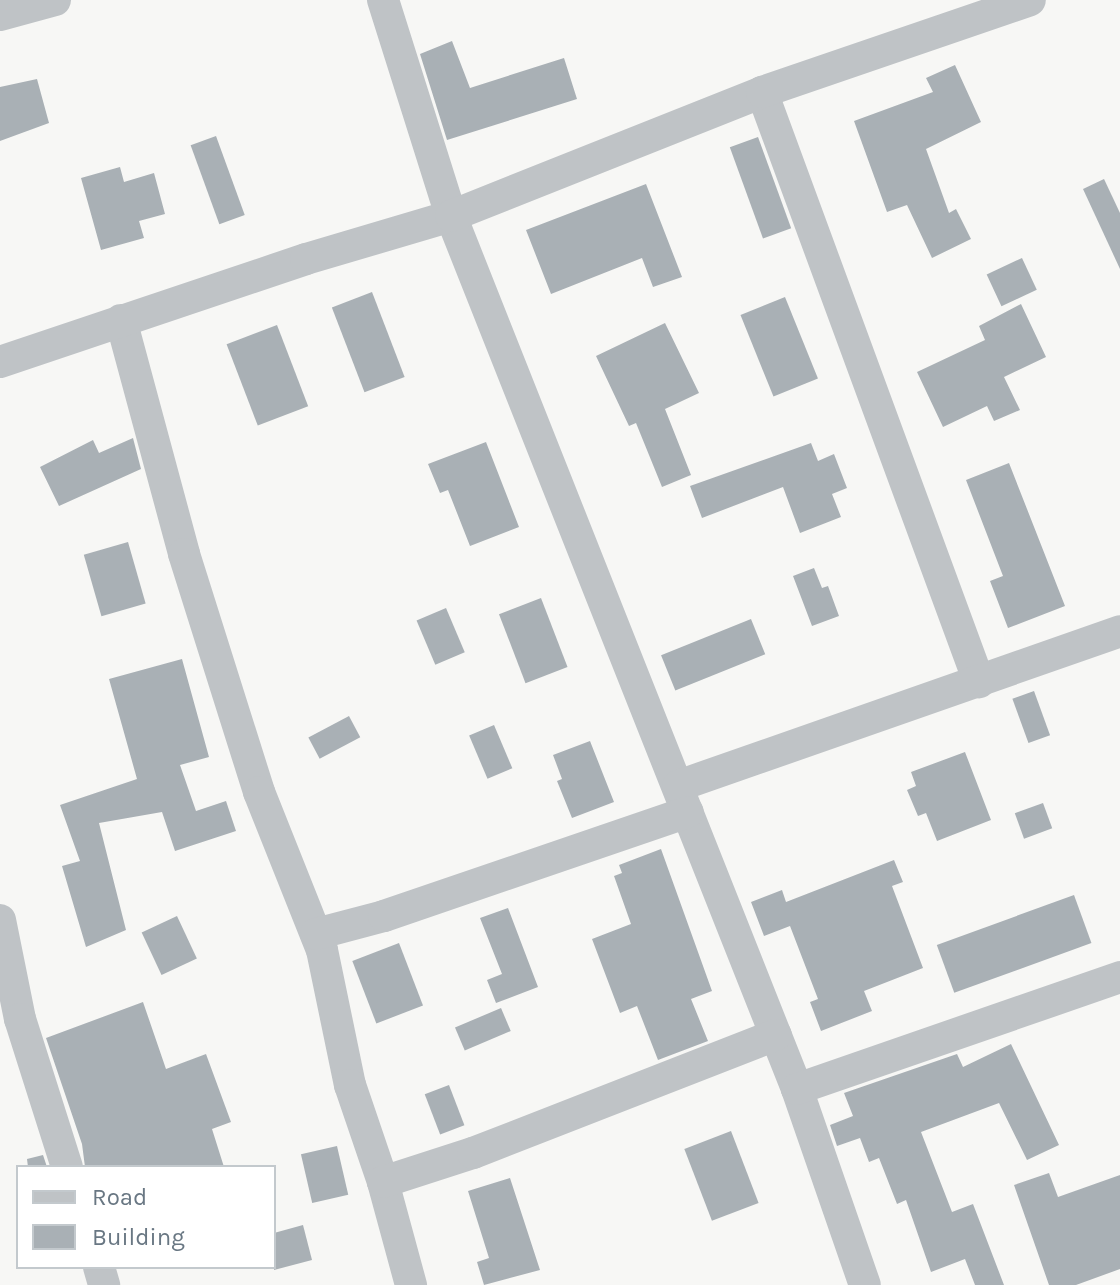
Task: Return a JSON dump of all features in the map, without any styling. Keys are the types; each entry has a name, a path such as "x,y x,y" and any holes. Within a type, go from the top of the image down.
{"street":[{"path":"0,15 55,0"},
{"path":"383,0 451,216 797,1089 865,1285"},
{"path":"0,362 306,259 451,216 762,92 1030,0"},
{"path":"762,92 979,682"},
{"path":"121,320 184,554 259,792 316,934 350,1085 383,1182 411,1285"},
{"path":"316,934 384,916 979,682 1120,631"},
{"path":"0,920 4,959 20,1019 66,1165"},
{"path":"797,1089 1120,977"},
{"path":"383,1182 473,1153 776,1035"}],"building":[{"path":"452,41 470,88 564,58 577,99 447,140 420,54"},
{"path":"955,65 981,122 926,149 949,213 956,209 971,239 932,258 907,205 887,212 854,121 933,92 926,78"},
{"path":"37,79 49,123 0,141 0,87"},
{"path":"216,136 245,215 219,224 191,145"},
{"path":"758,137 791,228 763,238 730,147"},
{"path":"120,167 124,182 154,173 165,214 139,221 144,238 101,250 81,178"},
{"path":"1104,179 1120,213 1120,269 1083,189"},
{"path":"646,184 682,277 653,287 642,258 551,294 526,230"},
{"path":"1022,258 1037,290 1001,306 987,274"},
{"path":"372,292 405,377 364,392 332,307"},
{"path":"785,297 818,379 773,397 740,315"},
{"path":"1021,304 1046,357 1004,377 1020,410 994,421 987,406 943,427 917,372 985,340 979,326"},
{"path":"665,323 699,393 665,409 691,475 662,487 636,423 629,426 596,356"},
{"path":"277,325 308,406 258,426 227,344"},
{"path":"133,438 141,469 59,506 40,467 93,440 99,453"},
{"path":"486,442 519,527 470,546 448,490 440,493 428,464"},
{"path":"811,443 818,461 834,454 847,488 832,494 841,517 800,533 783,487 702,518 690,486"},
{"path":"1009,463 1065,606 1008,628 990,581 1003,576 966,480"},
{"path":"128,542 146,604 101,616 84,555"},
{"path":"814,568 822,588 828,586 839,616 812,626 793,576"},
{"path":"541,598 568,667 526,683 499,614"},
{"path":"446,608 465,652 435,665 417,621"},
{"path":"751,619 765,654 675,691 661,655"},
{"path":"182,659 209,757 180,765 196,811 226,801 236,831 175,851 162,812 99,823 126,930 86,947 62,866 80,861 60,805 137,779 109,679"},
{"path":"1034,691 1050,735 1028,743 1012,699"},
{"path":"349,716 360,737 320,759 308,738"},
{"path":"494,725 512,768 488,779 469,736"},
{"path":"590,741 614,802 572,818 557,781 562,779 553,755"},
{"path":"965,752 991,820 937,841 926,813 918,816 907,790 916,786 911,772"},
{"path":"1043,803 1052,828 1024,839 1015,813"},
{"path":"661,849 712,991 691,999 708,1041 658,1060 637,1006 620,1013 592,939 631,924 614,876 622,873 619,865"},
{"path":"894,860 903,882 892,886 923,968 864,991 872,1011 821,1031 810,1002 818,999 790,926 764,936 751,902 782,890 786,902"},
{"path":"1074,895 1091,943 954,993 937,945"},
{"path":"508,908 538,987 496,1003 487,980 502,974 480,918"},
{"path":"177,916 197,959 162,975 142,932"},
{"path":"399,943 423,1006 376,1023 352,961"},
{"path":"143,1002 166,1069 206,1054 231,1122 212,1129 223,1165 85,1165 82,1144 46,1038"},
{"path":"501,1008 511,1031 465,1051 455,1028"},
{"path":"1011,1044 1059,1145 1027,1160 999,1103 921,1132 952,1212 973,1204 1004,1285 975,1285 965,1259 931,1272 906,1200 897,1204 879,1158 869,1162 860,1138 837,1146 830,1125 853,1116 844,1093 957,1054 963,1067"},
{"path":"449,1085 464,1125 440,1134 425,1094"},
{"path":"731,1131 759,1203 712,1221 684,1149"},
{"path":"337,1146 348,1195 312,1203 301,1154"},
{"path":"43,1155 46,1165 28,1165 27,1159"},
{"path":"1049,1173 1058,1197 1120,1175 1120,1269 1076,1285 1049,1285 1014,1185"},
{"path":"510,1178 540,1270 484,1285 477,1262 489,1258 468,1191"},
{"path":"303,1225 312,1260 274,1270 276,1232"}]}
